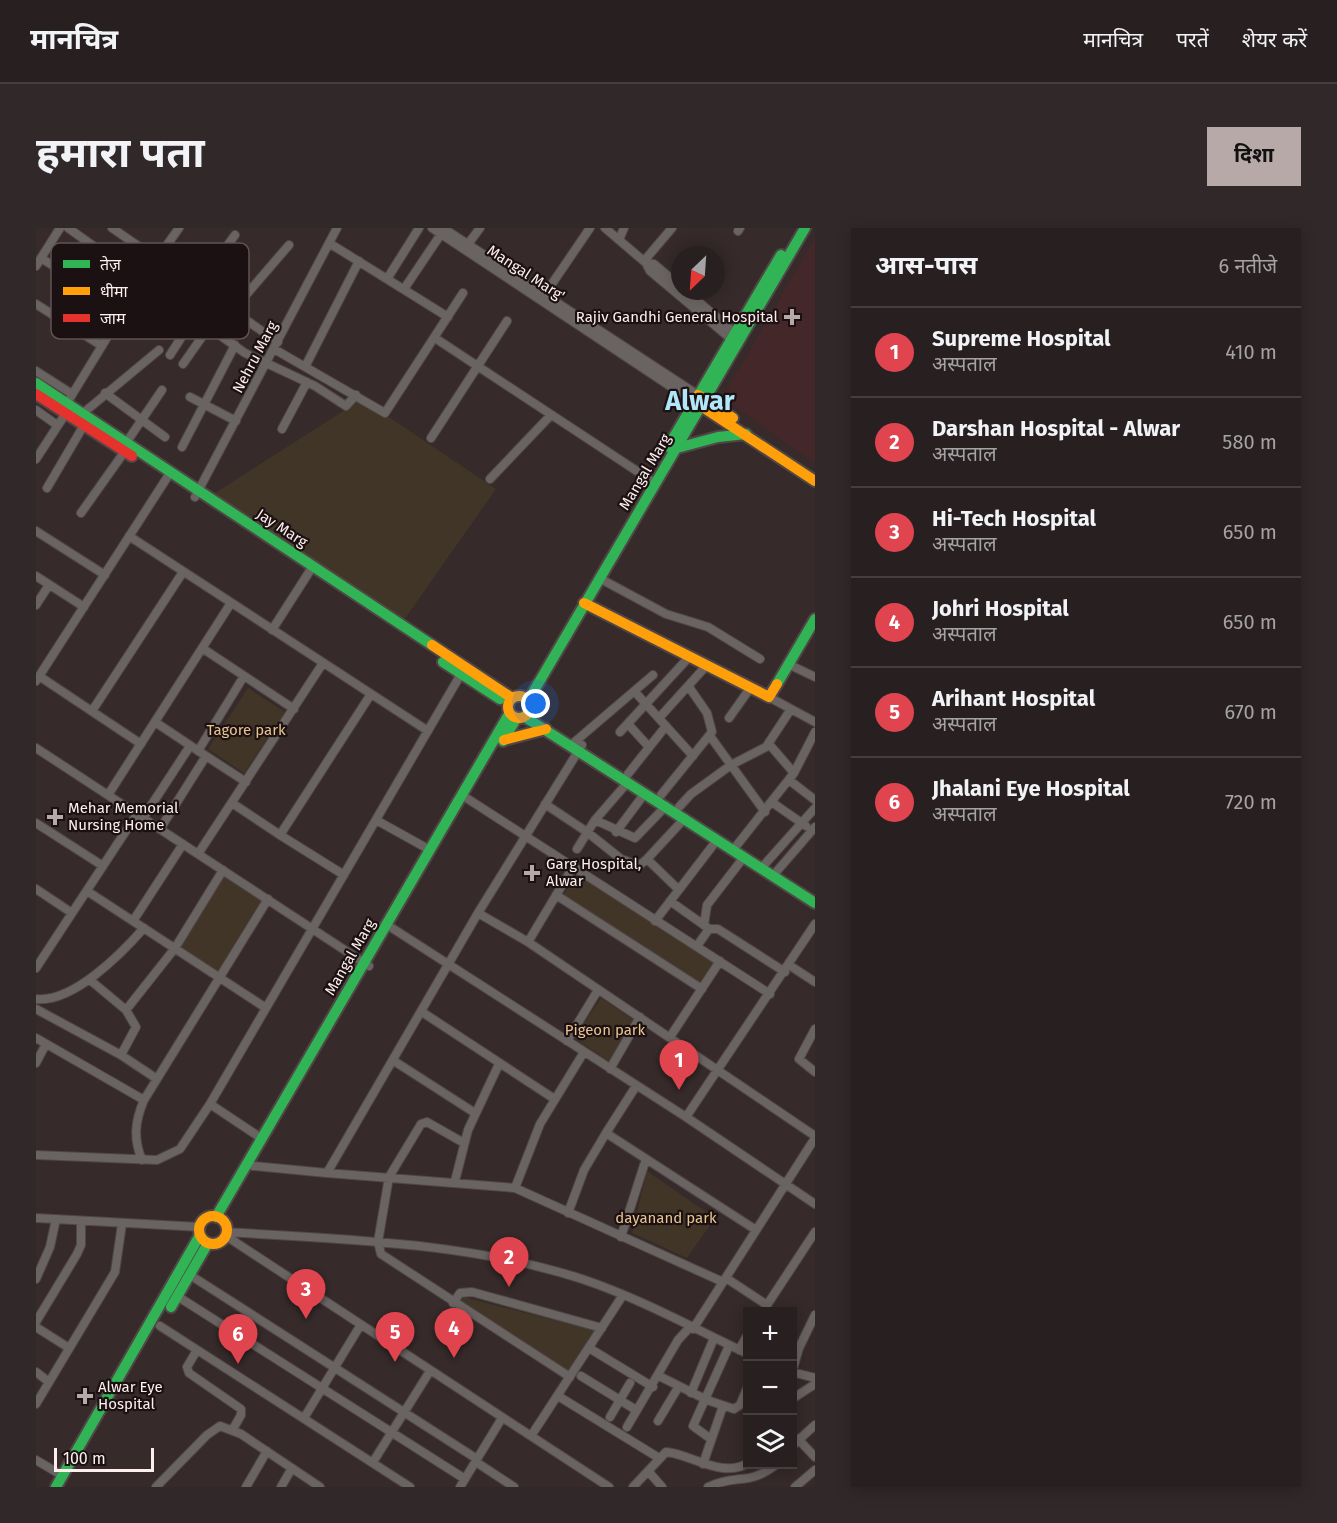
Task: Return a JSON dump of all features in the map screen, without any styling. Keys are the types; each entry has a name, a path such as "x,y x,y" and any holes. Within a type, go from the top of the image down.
{"main road":[{"name":"Mangal Marg","path":"219,1218 253,1166 367,964 392,928 433,852 504,740 519,708 599,578 652,481 676,448 733,336 796,228"},
{"name":"Mangal Marg","path":"219,1218 261,1138 805,228"},
{"name":"Jay Marg","path":"36,382 83,419 519,708"},
{"name":"Jay Marg","path":"36,394 64,403"},
{"path":"700,401 815,481"},
{"path":"700,401 815,473"},
{"path":"676,448 718,437 746,434"},
{"name":"Jay Marg","path":"311,568 461,674 519,708"},
{"path":"584,603 769,697 788,664 812,631 815,619"},
{"path":"519,708 546,729 577,745"},
{"path":"519,708 628,778 661,795 815,896"},
{"path":"504,740 546,729"},
{"path":"628,778 645,793 815,903"},
{"path":"56,1487 64,1481 190,1275 203,1235 205,1219 219,1218 227,1234 218,1243 203,1235"},
{"path":"64,1481 203,1235"}],"street":[{"path":"36,266 60,228"},
{"path":"68,228 89,243"},
{"path":"112,228 134,243"},
{"path":"169,243 180,228"},
{"name":"Nehru Marg","path":"197,495 337,228"},
{"path":"387,279 419,228"},
{"name":"Mangal Marg'","path":"432,228 442,231 700,401"},
{"path":"468,244 480,228"},
{"path":"546,294 590,228"},
{"path":"605,228 645,262 650,271 733,336"},
{"path":"619,240 624,228"},
{"path":"645,262 672,228"},
{"path":"404,289 442,231 468,244 546,294 642,363"},
{"path":"229,243 235,235"},
{"path":"329,243 448,317"},
{"path":"249,291 289,245"},
{"path":"41,258 51,264"},
{"path":"306,365 359,261"},
{"path":"645,262 654,264 671,278"},
{"path":"249,323 306,365 385,413 464,293"},
{"path":"695,300 733,336"},
{"path":"36,304 51,314"},
{"path":"431,438 507,321"},
{"path":"435,338 652,481"},
{"path":"91,339 102,346"},
{"path":"36,459 57,425 64,403 106,339"},
{"path":"170,355 180,339"},
{"path":"183,364 201,339"},
{"path":"226,339 266,365 307,382 346,406 356,395"},
{"path":"182,447 235,345"},
{"path":"47,488 83,419 105,393 159,350"},
{"path":"36,371 64,403"},
{"path":"282,429 307,382"},
{"path":"81,513 162,390"},
{"path":"105,393 165,437"},
{"path":"190,397 236,422"},
{"path":"37,413 57,425"},
{"path":"490,479 551,415"},
{"path":"141,744 38,678 169,476"},
{"path":"36,531 105,575"},
{"path":"129,536 428,731"},
{"path":"272,630 311,568"},
{"path":"92,711 183,572"},
{"path":"36,576 84,607"},
{"path":"599,578 666,614 708,627 760,659"},
{"path":"36,605 49,585"},
{"path":"108,795 231,603"},
{"path":"202,648 294,709"},
{"path":"620,732 690,656"},
{"path":"198,854 324,663"},
{"path":"788,664 815,677"},
{"path":"659,718 690,687 707,665"},
{"path":"36,1155 157,1160 180,1149 210,1104 461,674"},
{"path":"327,1173 478,913 546,804 577,745 653,675"},
{"path":"160,829 244,676"},
{"path":"661,795 710,736 713,728 690,687"},
{"path":"729,718 751,687"},
{"path":"635,692 693,756"},
{"path":"280,835 371,694"},
{"path":"769,697 815,722"},
{"path":"679,807 691,794 731,765 769,744 791,709"},
{"path":"155,722 246,782"},
{"path":"628,724 649,747"},
{"path":"577,849 595,820 666,726"},
{"path":"737,845 792,776 815,732"},
{"path":"710,736 765,812"},
{"path":"769,744 792,776 815,800"},
{"path":"36,968 103,866 190,746"},
{"path":"36,748 367,964"},
{"path":"616,832 645,793"},
{"path":"468,799 770,994"},
{"path":"772,802 814,829 777,871"},
{"path":"232,803 344,875"},
{"path":"546,804 621,859 635,864 641,864 647,859 685,818"},
{"path":"595,820 616,832 634,838 666,806"},
{"path":"765,864 815,808"},
{"path":"376,820 433,852"},
{"path":"36,823 103,866"},
{"path":"655,921 717,840"},
{"path":"133,921 183,844"},
{"path":"697,946 707,927 707,905 744,857"},
{"path":"647,859 678,889"},
{"path":"528,942 573,867"},
{"path":"126,1010 175,948 223,870"},
{"path":"36,890 72,913"},
{"path":"87,891 266,1008"},
{"path":"556,895 702,989"},
{"path":"142,1160 136,1145 135,1131 144,1100 268,900"},
{"path":"670,901 707,927 724,932 815,982"},
{"path":"478,913 528,942 815,1137 692,1328 678,1340 659,1376 627,1426"},
{"path":"686,1117 815,924"},
{"path":"36,999 49,998 90,980 144,928"},
{"path":"392,928 686,1117 815,1204"},
{"path":"670,1037 720,961"},
{"path":"90,980 126,1010 136,1027 121,1055"},
{"path":"567,1041 598,990"},
{"path":"36,1009 121,1055 157,1079"},
{"path":"422,1012 554,1098"},
{"path":"610,1069 640,1017"},
{"path":"815,1029 799,1059 815,1072"},
{"path":"36,1038 144,1100"},
{"path":"36,1063 46,1044"},
{"path":"515,1188 536,1133 554,1098 584,1052"},
{"path":"394,1061 475,1113"},
{"path":"455,1181 464,1143 475,1113 499,1064"},
{"path":"568,1213 584,1170 636,1086"},
{"path":"210,1104 261,1138"},
{"path":"464,1143 424,1122 389,1177 378,1242 383,1258 570,1377"},
{"path":"606,1133 756,1230"},
{"path":"621,1236 646,1159"},
{"path":"253,1166 455,1181 515,1188 724,1280 763,1307"},
{"path":"37,1220 56,1219 122,1224 203,1235"},
{"path":"36,1279 50,1247 56,1219"},
{"path":"69,1348 36,1324 81,1245 81,1221"},
{"path":"36,1404 115,1272 122,1224"},
{"path":"765,1307 815,1232"},
{"path":"227,1234 378,1242 465,1251 509,1260 580,1279 623,1295 743,1352"},
{"path":"227,1234 360,1326 609,1487"},
{"path":"190,1275 404,1412 476,1460 510,1486"},
{"path":"453,1303 460,1293 472,1292 602,1328"},
{"path":"531,1436 623,1295"},
{"path":"177,1296 465,1479"},
{"path":"814,1320 799,1348 792,1372 815,1378"},
{"path":"160,1326 410,1487"},
{"path":"304,1418 360,1326"},
{"path":"691,1393 714,1338"},
{"path":"711,1439 693,1426 707,1400 729,1346"},
{"path":"589,1348 652,1387"},
{"path":"197,1350 188,1367 189,1373 241,1409 241,1415 233,1430"},
{"path":"372,1462 430,1371"},
{"path":"36,1372 49,1382"},
{"path":"581,1376 636,1410"},
{"path":"659,1376 691,1393 723,1406 737,1408 743,1395"},
{"path":"610,1417 630,1383"},
{"path":"797,1396 815,1384"},
{"path":"658,1421 679,1386"},
{"path":"558,1396 659,1458"},
{"path":"703,1464 723,1406"},
{"path":"460,1487 502,1418"},
{"path":"815,1425 798,1438 815,1457"},
{"path":"156,1487 215,1428 225,1426 320,1487"},
{"path":"246,1487 267,1451"},
{"path":"633,1487 659,1458 670,1452 703,1464 732,1467 743,1464"},
{"path":"36,1460 64,1481"},
{"path":"282,1487 292,1468"},
{"path":"708,1487 721,1482 752,1485 772,1469"},
{"path":"795,1487 815,1470"},
{"path":"648,1471 662,1487"}],"shaded area":[{"name":"Rajiv Gandhi General Hospital","path":"815,237 815,463 814,463 722,398"}],"green space":[{"path":"362,399 496,489 404,620 212,495"},
{"name":"Tagore park","path":"248,688 285,712 244,773 208,749"},
{"path":"225,873 263,900 219,974 179,946"},
{"path":"577,874 717,965 703,987 563,895"},
{"name":"Pigeon park","path":"601,998 635,1021 609,1061 574,1038"},
{"name":"dayanand park","path":"647,1171 715,1218 687,1258 632,1233"},
{"path":"463,1297 597,1331 589,1348 568,1372 459,1303"}],"traffic: fast":[{"path":"528,701 805,228"},
{"path":"668,447 781,255"},
{"path":"36,383 432,645"},
{"path":"677,448 718,437 746,434"},
{"path":"777,684 815,619"},
{"path":"443,662 500,699"},
{"path":"216,1217 509,714"},
{"path":"525,717 815,903"},
{"path":"503,741 516,719"},
{"path":"56,1487 200,1235"},
{"path":"171,1307 208,1243"}],"traffic: slow":[{"path":"698,395 733,418"},
{"path":"695,402 815,481"},
{"path":"584,603 769,697 777,684"},
{"path":"432,645 512,698"},
{"path":"515,696 523,696 530,703 530,707 530,711 523,718 515,718 508,711 508,703 515,696"},
{"path":"504,740 546,729"},
{"path":"213,1216 223,1220 227,1230 223,1240 213,1244 203,1240 199,1230 203,1220 213,1216"}],"traffic: jam":[{"path":"36,394 132,456"}],"place":[{"name":"Rajiv Gandhi General Hospital","path":"792,317"},
{"name":"Mehar Memorial Nursing Home","path":"55,817"},
{"name":"Garg Hospital, Alwar","path":"532,873"},
{"name":"Supreme Hospital","path":"679,1090"},
{"name":"Darshan Hospital - Alwar","path":"509,1287"},
{"name":"Hi-Tech Hospital","path":"306,1319"},
{"name":"Johri Hospital","path":"454,1358"},
{"name":"Arihant Hospital","path":"395,1362"},
{"name":"Jhalani Eye Hospital","path":"238,1364"},
{"name":"Alwar Eye Hospital","path":"85,1396"}],"district":[{"name":"Alwar","path":"700,401"}]}
